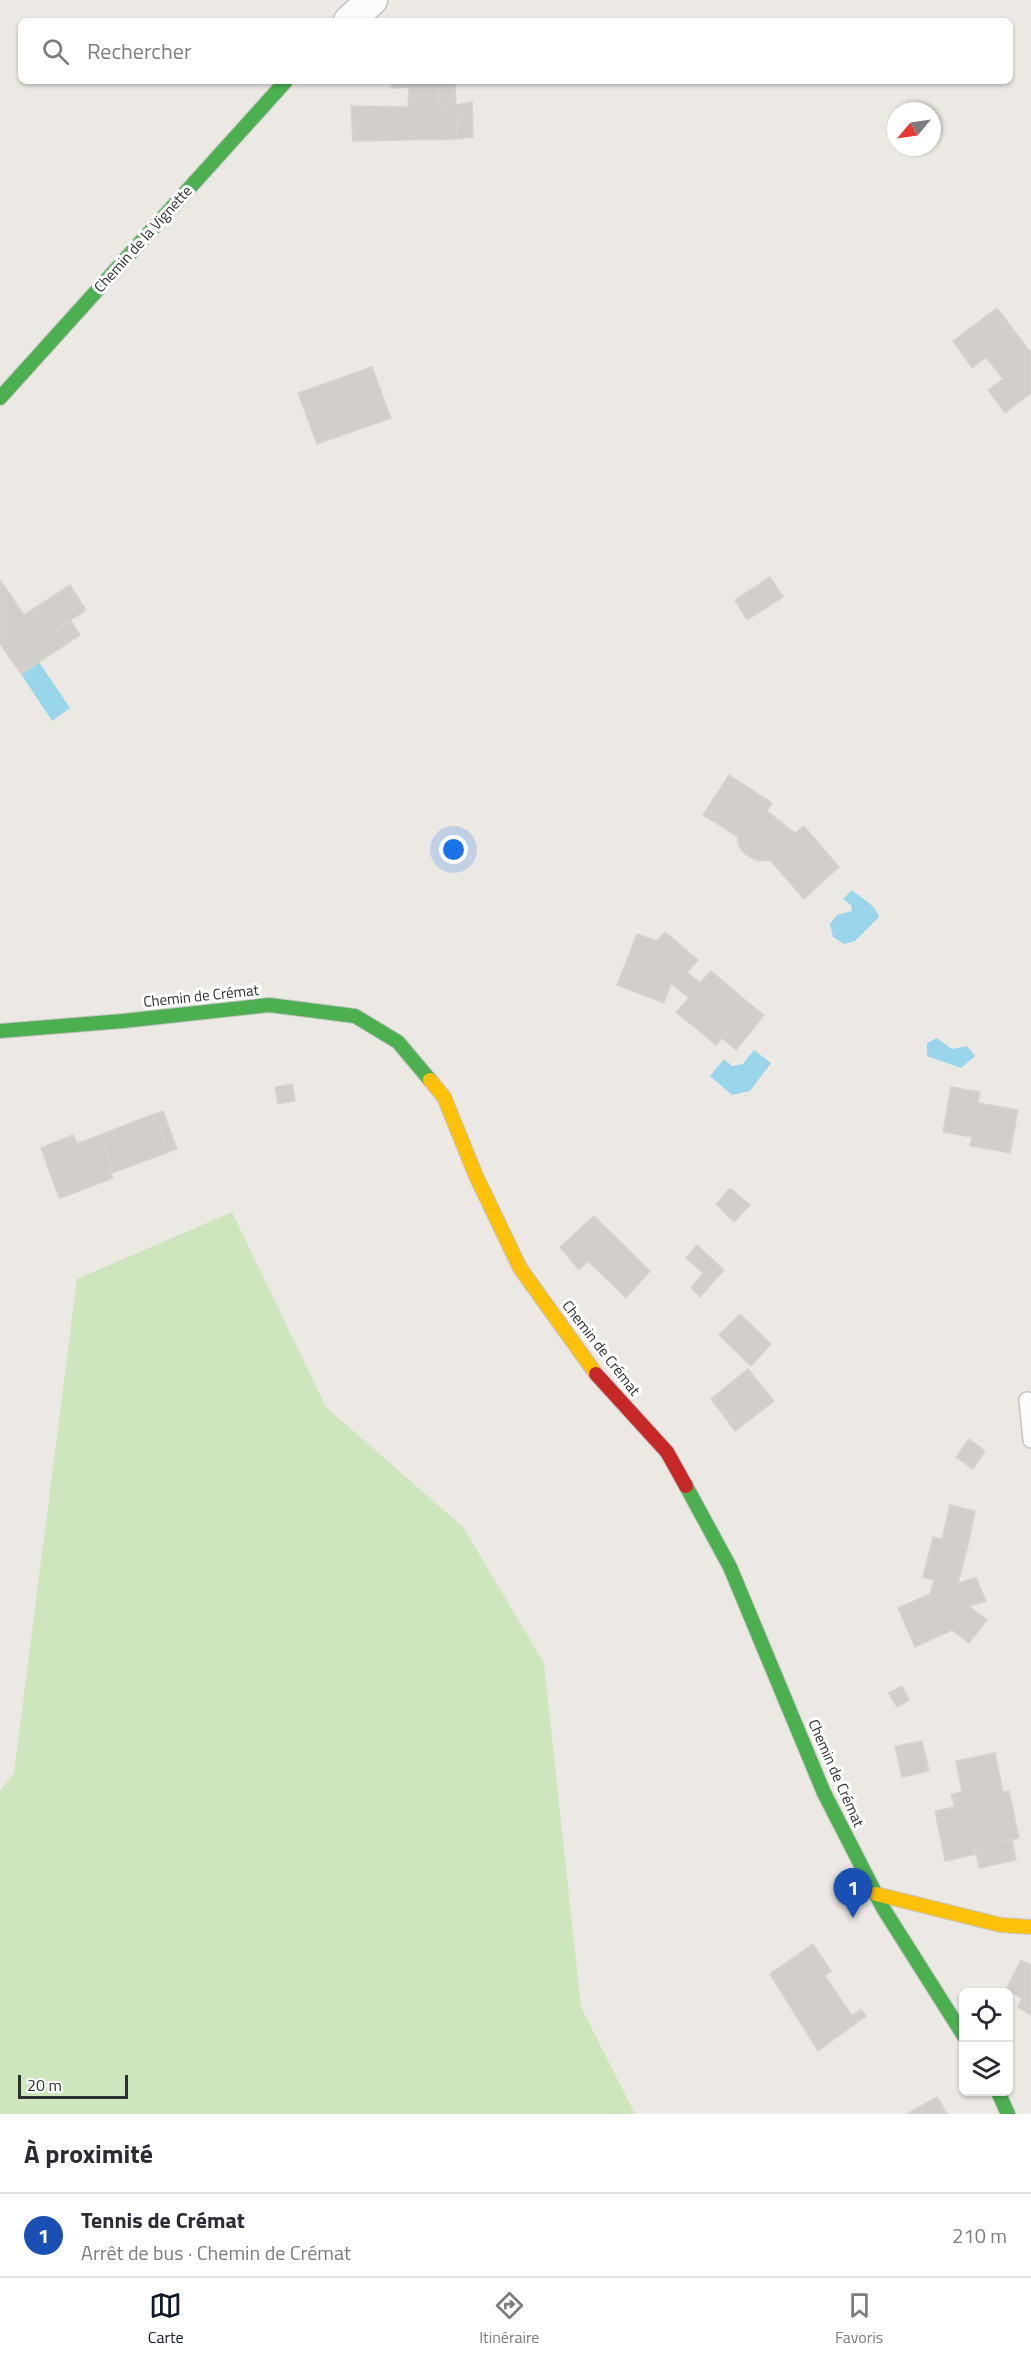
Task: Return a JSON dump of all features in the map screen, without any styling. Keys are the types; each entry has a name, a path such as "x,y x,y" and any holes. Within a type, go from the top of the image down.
{"street":[{"path":"352,18 372,0"},
{"name":"Chemin de la Vignette","path":"0,398 283,84"},
{"name":"Chemin de Crémat","path":"0,1031 123,1021 269,1005 356,1016 398,1042 444,1097 476,1176 520,1268 598,1376 667,1452 730,1567 824,1793 883,1908 959,2030"},
{"path":"876,1894 1001,1925 1031,1927"},
{"path":"1000,2096 1008,2114"}],"lane":[{"path":"1027,1400 1031,1440"}],"green space":[{"path":"232,1212 326,1407 463,1527 544,1663 581,2007 635,2114 0,2114 0,1791 14,1773 77,1279"}],"water":[{"path":"39,662 70,708 52,721 21,674"},
{"path":"852,890 871,905 879,917 855,941 844,944 833,937 830,924 837,915 852,911 851,905 843,899"},
{"path":"937,1038 952,1049 967,1046 975,1056 961,1068 927,1056 927,1043"},
{"path":"754,1050 771,1063 750,1091 732,1095 710,1076 724,1059 732,1066 743,1064"}],"building":[{"path":"391,84 438,84 439,106 456,105 457,139 353,141 351,106 408,107 409,87 392,88"},
{"path":"438,84 455,84 456,105 439,106"},
{"path":"472,102 473,137 457,139 456,105"},
{"path":"997,308 1031,353 1031,393 1005,413 988,390 1003,379 986,357 972,368 953,341"},
{"path":"372,367 391,418 317,444 298,393"},
{"path":"770,577 783,597 747,620 735,600"},
{"path":"0,580 24,615 70,585 86,610 11,660 0,643"},
{"path":"71,621 80,635 21,674 11,660"},
{"path":"729,775 772,803 767,811 795,833 804,826 839,867 804,899 770,860 758,861 745,854 739,846 737,836 703,815"},
{"path":"665,932 698,960 687,972 700,983 711,971 750,1004 716,1045 676,1012 689,998 671,983 664,1003 617,985 637,934 657,941"},
{"path":"750,1004 764,1015 736,1050 722,1038"},
{"path":"292,1084 295,1101 278,1104 275,1087"},
{"path":"951,1087 980,1092 978,1103 1018,1110 1010,1153 970,1146 972,1137 943,1132"},
{"path":"163,1111 177,1149 112,1173 111,1164 165,1143 154,1114"},
{"path":"154,1114 165,1143 111,1164 100,1135"},
{"path":"73,1135 77,1144 44,1156 41,1148"},
{"path":"100,1135 111,1164 110,1169 56,1190 44,1156"},
{"path":"110,1169 113,1178 60,1198 56,1190"},
{"path":"730,1188 750,1205 734,1222 716,1204"},
{"path":"594,1216 650,1271 626,1298 588,1261 579,1270 560,1247"},
{"path":"697,1245 724,1270 700,1297 691,1288 703,1273 686,1258"},
{"path":"740,1314 771,1344 751,1366 719,1335"},
{"path":"748,1369 774,1401 735,1431 711,1399"},
{"path":"969,1439 985,1451 973,1469 956,1457"},
{"path":"950,1505 975,1511 968,1545 942,1539"},
{"path":"933,1537 968,1545 958,1583 969,1606 987,1620 969,1643 952,1630 915,1647 898,1608 930,1594 934,1580 923,1577"},
{"path":"976,1578 986,1601 969,1606 958,1583"},
{"path":"902,1686 909,1700 897,1707 889,1693"},
{"path":"922,1741 929,1771 902,1777 895,1746"},
{"path":"995,1753 1003,1792 1009,1791 1019,1838 975,1847 977,1854 945,1861 935,1811 955,1807 951,1794 962,1792 956,1761"},
{"path":"1012,1839 1016,1860 979,1868 975,1847"},
{"path":"813,1944 831,1971 825,1976 852,2016 861,2009 866,2016 818,2051 770,1974"},
{"path":"1021,1960 1031,1965 1031,2015 1018,2007 1022,1998 1013,1994 1013,1988 1007,1988"},
{"path":"937,2097 947,2114 907,2114"}],"traffic: fast":[{"path":"0,398 283,84"},
{"path":"0,1031 123,1021 269,1005 355,1016 398,1042 430,1080"},
{"path":"686,1486 730,1567 824,1793 883,1908 959,2028"},
{"path":"1000,2096 1008,2114"}],"traffic: slow":[{"path":"430,1080 444,1097 476,1176 520,1268 596,1374"},
{"path":"876,1894 1001,1925 1031,1927"}],"traffic: jam":[{"path":"596,1374 667,1452 686,1486"}],"place":[{"name":"Tennis de Crémat","path":"853,1918"}]}
